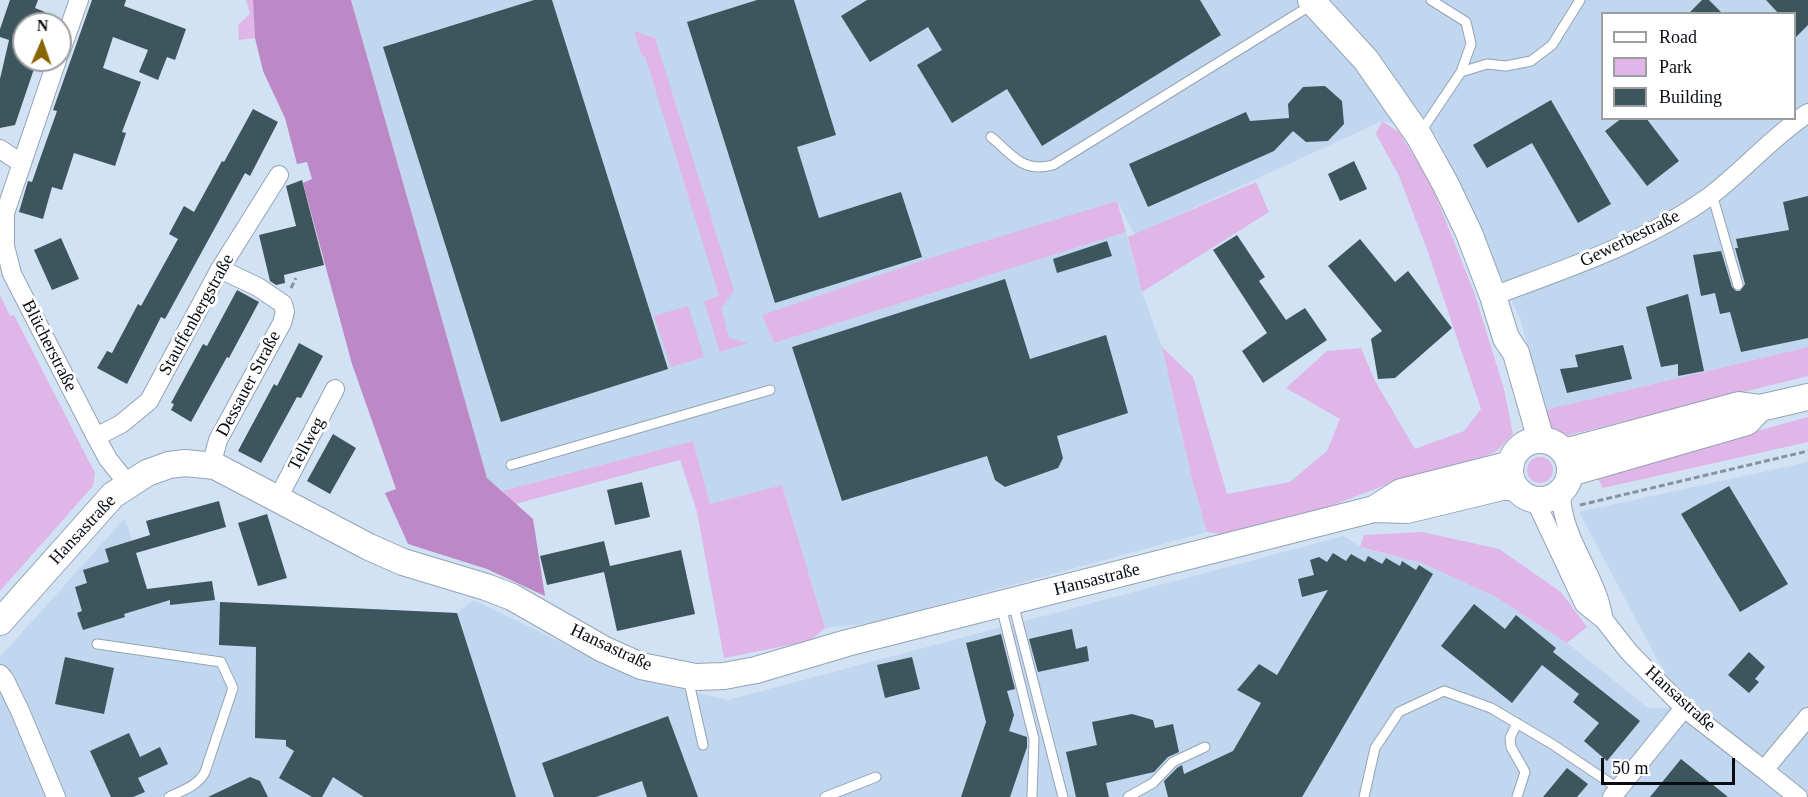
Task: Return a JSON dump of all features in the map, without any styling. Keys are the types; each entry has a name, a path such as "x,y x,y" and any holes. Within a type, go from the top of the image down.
{"street":[{"path":"72,18 78,0"},
{"path":"1313,2 1365,60 1419,136 1446,185 1469,233 1506,338 1516,353 1525,467 1558,445 1565,483"},
{"name":"Blücherstraße","path":"53,72 5,213 2,246 12,274 96,437 108,459 128,484"},
{"name":"Gewerbestraße","path":"1493,296 1586,261 1658,228 1712,194 1785,128 1808,113"},
{"path":"0,149 21,163"},
{"name":"Stauffenbergstraße","path":"96,437 121,424 149,401 220,269 279,175"},
{"name":"Dessauer Straße","path":"214,466 214,454 218,440 282,323 285,312 283,304 270,294 220,269"},
{"name":"Tellweg","path":"278,498 336,389"},
{"name":"Hansastraße","path":"1604,620 1598,596 1573,543 1565,483 1576,450 1738,405 1760,408 1808,397"},
{"name":"Hansastraße","path":"0,622 113,495 147,473 170,465 185,463 214,466 369,547 403,562 512,597 603,649 641,666 688,676 724,676 756,670 847,643 1374,509 1401,492 1525,467"},
{"name":"Hansastraße","path":"1525,467 1544,500 1565,483"},
{"name":"Hansastraße","path":"1525,467 1584,604 1604,620 1629,652 1684,708 1798,797"},
{"path":"0,674 20,711 56,797"},
{"path":"1615,793 1684,708"},
{"path":"1764,770 1808,717"}],"lane":[{"path":"1419,136 1461,72 1472,44 1466,22 1431,0"},
{"path":"1461,72 1487,64 1506,66 1531,61 1552,45 1580,0"},
{"path":"991,136 1026,167 1040,169 1053,165 1313,2"},
{"path":"1712,194 1738,285"},
{"path":"511,465 770,390"},
{"path":"1006,603 1035,739 1032,797"},
{"path":"1006,603 1063,797"},
{"path":"97,644 221,662 233,688 205,772 202,779 169,797"},
{"path":"688,676 703,744"},
{"path":"1364,797 1375,748 1399,712 1444,691 1491,708 1517,723 1552,744 1615,793"},
{"path":"1517,723 1510,738 1511,747 1525,772 1517,797"},
{"path":"1128,797 1152,783 1173,762 1205,747"},
{"path":"825,797 876,777"}],"path":[{"path":"1565,483 1570,507 1808,451"}],"shaded area":[{"path":"253,0 351,0 487,478 533,519 545,596 487,569 408,544 385,493 396,489 352,364 303,183 312,179 307,162 297,164 285,118 263,71 255,38"},
{"path":"351,0 1808,0 1808,347 1545,410 1520,319 1436,135 1382,121 1135,235 1117,201 762,315 774,343 1126,232 1142,292 1162,347 1192,479 1207,532 873,623 825,628 782,485 710,504 693,441 502,491 487,478"},
{"path":"1808,462 1808,797 0,797 0,657 125,518 148,591 212,581 215,600 220,602 457,613 474,600 635,678 728,700 1344,536 1364,549 1422,563 1494,596 1567,643 1648,708 1683,708 1579,512"}],"green space":[{"path":"246,0 253,0 255,38 239,40 238,25 250,14"},
{"path":"634,31 655,38 734,291 721,308 729,338 748,343 720,352 704,301 719,296 645,56 642,56"},
{"path":"1382,121 1399,132 1431,184 1474,292 1504,389 1513,434 1497,451 1457,468 1391,483 1320,510 1221,534 1207,532 1192,479 1162,347 1193,377 1227,494 1290,482 1327,451 1340,419 1286,388 1327,351 1361,348 1375,381 1415,449 1464,431 1481,409 1429,255 1399,176 1376,134"},
{"path":"1256,182 1269,212 1142,292 1128,237"},
{"path":"1117,201 1126,232 774,343 762,315 930,258"},
{"path":"0,295 10,316 14,315 95,473 93,486 0,591"},
{"path":"688,306 704,357 671,367 654,316"},
{"path":"1808,347 1808,376 1565,436 1550,429 1545,410"},
{"path":"1808,417 1808,442 1603,488 1596,475"},
{"path":"693,441 710,504 782,485 825,628 810,641 724,658 697,512 680,460 515,504 502,491"},
{"path":"1540,457 1549,461 1553,470 1549,479 1540,483 1531,479 1527,470 1531,461"},
{"path":"1422,532 1499,549 1561,592 1587,627 1567,643 1494,596 1422,563 1360,547 1364,535"}],"building":[{"path":"10,0 38,0 35,8 45,12 12,12 12,72 33,72 15,125 0,128 0,79 9,40 0,37 0,29"},
{"path":"92,0 126,0 124,6 186,29 175,60 167,57 158,80 139,72 148,50 113,37 103,68 141,82 122,132 126,133 115,166 74,153 62,190 52,187 43,219 19,212 28,181 32,182 57,111 53,110 66,72 72,72 72,56"},
{"path":"534,0 552,0 668,369 501,422 383,47"},
{"path":"757,0 794,0 836,135 797,147 819,218 901,192 922,257 775,303 687,22"},
{"path":"867,0 1200,0 1221,35 1042,146 1007,89 952,123 917,65 942,50 928,27 870,62 841,16"},
{"path":"1702,0 1709,0 1721,12 1690,12"},
{"path":"1766,0 1808,0 1808,25 1796,37 1796,12 1777,12"},
{"path":"1325,86 1342,101 1344,124 1328,141 1306,142 1293,131 1274,151 1148,207 1129,164 1246,112 1250,121 1289,118 1288,104 1303,87"},
{"path":"1551,100 1611,204 1578,223 1532,143 1487,168 1473,145"},
{"path":"253,109 278,122 250,176 245,173 165,319 161,317 127,384 97,368 107,351 112,353 138,304 141,306 178,239 169,234 184,206 194,212"},
{"path":"1619,120 1648,120 1679,161 1647,186 1605,131"},
{"path":"1354,161 1367,189 1340,201 1328,174"},
{"path":"302,180 324,265 284,275 285,283 276,285 270,281 259,235 296,226 286,186"},
{"path":"1808,196 1808,338 1741,352 1730,312 1720,314 1715,293 1701,296 1693,255 1721,251 1732,287 1740,291 1745,284 1735,248 1738,248 1736,239 1789,230 1783,202"},
{"path":"1237,235 1265,277 1259,281 1286,320 1305,308 1327,340 1263,383 1242,351 1267,333 1213,250"},
{"path":"61,238 79,279 52,290 34,250"},
{"path":"1360,239 1395,282 1408,271 1452,328 1395,378 1378,379 1371,339 1382,331 1328,266"},
{"path":"1107,241 1112,256 1057,273 1053,259"},
{"path":"1005,279 1030,359 1106,335 1128,413 1057,436 1063,458 1058,468 1005,487 995,480 987,456 842,501 792,347"},
{"path":"237,290 259,302 191,422 171,410 174,404 171,403 203,344 207,346"},
{"path":"1688,294 1704,371 1678,376 1678,364 1661,367 1646,307"},
{"path":"299,343 323,356 301,398 297,397 261,463 238,451 274,384 277,386"},
{"path":"1623,345 1632,379 1567,393 1560,369 1578,367 1575,355"},
{"path":"333,434 356,448 330,494 307,481"},
{"path":"642,482 650,517 615,525 607,490"},
{"path":"1729,486 1788,584 1740,612 1681,514"},
{"path":"219,501 226,527 136,553 147,589 212,581 215,600 170,605 170,600 83,630 77,613 82,611 75,587 87,583 83,570 109,562 105,549 150,535 146,521"},
{"path":"267,514 287,578 258,586 238,523"},
{"path":"604,541 610,566 681,550 695,614 617,631 604,572 547,585 540,556"},
{"path":"1333,553 1346,561 1351,554 1365,562 1368,556 1382,564 1386,558 1400,566 1402,561 1416,570 1419,565 1433,574 1302,797 1168,797 1164,781 1177,768 1182,765 1184,774 1233,751 1261,703 1237,690 1259,664 1277,675 1328,590 1302,597 1298,579 1314,575 1310,560 1319,557 1327,562"},
{"path":"220,602 457,613 516,797 364,797 333,777 322,797 312,797 279,778 294,751 286,746 286,740 255,738 256,647 219,645"},
{"path":"1474,604 1505,629 1516,615 1556,648 1553,652 1640,721 1607,761 1584,741 1599,723 1573,702 1579,694 1542,665 1512,703 1441,646"},
{"path":"1072,629 1076,649 1087,646 1089,661 1038,672 1029,639"},
{"path":"1001,634 1015,689 1007,691 1014,715 1009,731 1027,737 1027,747 1010,797 961,797 986,722 966,643"},
{"path":"1749,652 1765,667 1755,679 1759,682 1749,693 1728,675"},
{"path":"65,657 114,668 104,714 55,704"},
{"path":"912,657 920,689 885,698 877,665"},
{"path":"1132,714 1153,720 1155,728 1173,724 1179,752 1168,757 1154,772 1106,783 1109,797 1076,797 1066,752 1097,745 1092,722"},
{"path":"668,716 698,797 647,797 642,781 596,797 554,797 542,763"},
{"path":"129,733 140,757 160,747 168,764 138,778 145,792 133,797 111,797 90,751"},
{"path":"1681,759 1728,797 1650,797"},
{"path":"1567,768 1588,784 1577,797 1543,797"},
{"path":"250,777 260,781 268,797 208,797"}]}
